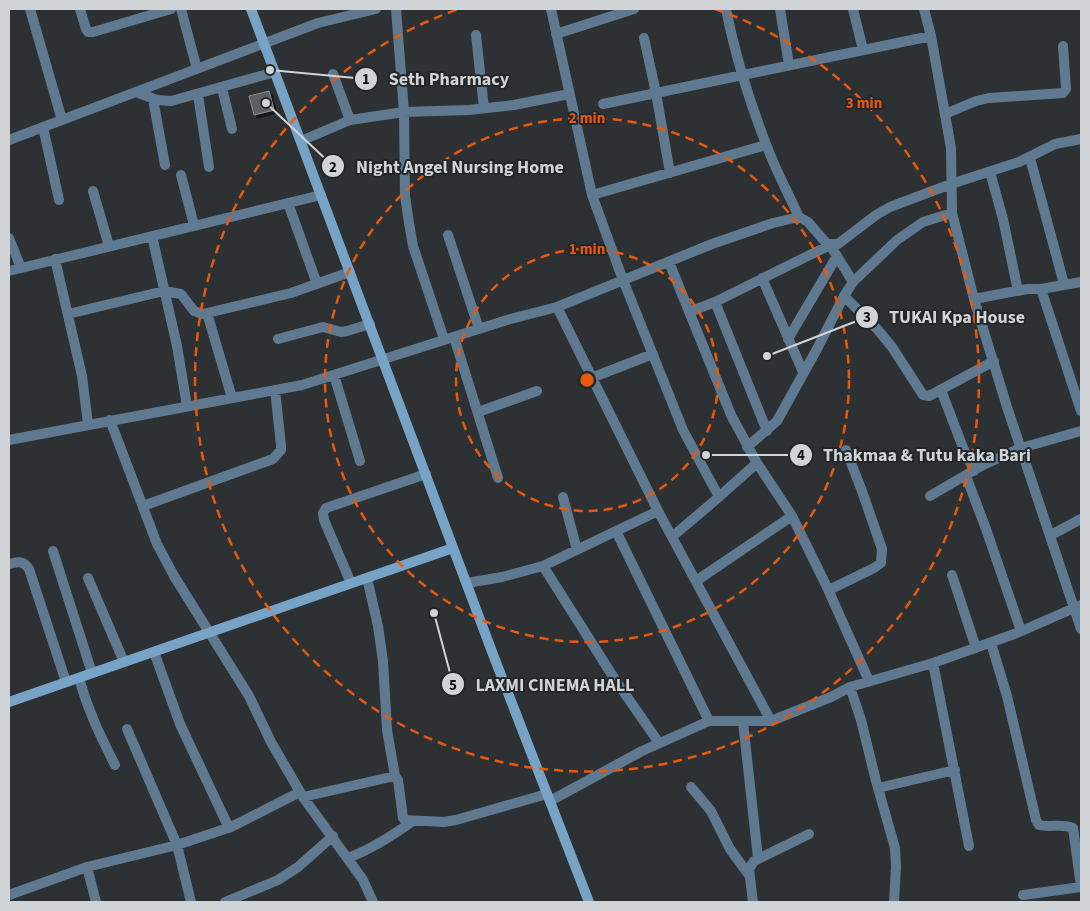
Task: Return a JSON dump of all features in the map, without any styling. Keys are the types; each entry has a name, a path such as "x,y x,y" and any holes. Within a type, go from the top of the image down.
{"street":[{"path":"30,9 62,120"},
{"path":"80,9 86,29 92,32 171,9"},
{"path":"181,9 197,69"},
{"path":"251,9 453,548 589,902"},
{"path":"9,140 343,13 376,9"},
{"path":"396,9 404,112 405,196 408,223 413,246 444,339"},
{"path":"551,9 592,195 623,280 683,430 719,497"},
{"path":"556,34 634,9"},
{"path":"726,9 742,74 766,145 799,217 808,222 830,245 854,282"},
{"path":"780,9 789,64"},
{"path":"853,9 863,50"},
{"path":"924,9 931,36 950,148 952,213 974,299 1021,448 1078,607 1081,629"},
{"path":"476,35 484,108"},
{"path":"603,104 931,36"},
{"path":"644,38 670,173"},
{"path":"945,114 976,101 989,98 1063,93 1066,89 1063,46"},
{"path":"136,92 163,102 171,101 275,72"},
{"path":"333,74 350,120"},
{"path":"222,88 232,129"},
{"path":"301,140 350,120 404,112 514,105 569,94"},
{"path":"198,95 209,167"},
{"path":"153,99 165,165"},
{"path":"43,127 59,200"},
{"path":"689,312 715,302 830,245 838,244 876,215 890,207 950,184 1030,158 1055,144 1081,139"},
{"path":"592,195 766,145"},
{"path":"1030,158 1064,284"},
{"path":"990,172 1003,218 1018,290"},
{"path":"181,175 194,226"},
{"path":"93,191 109,246"},
{"path":"9,271 321,194"},
{"path":"288,203 317,284"},
{"path":"747,447 777,421 844,296 854,282 897,240 923,222 952,213"},
{"path":"9,440 302,385 506,320 557,308 712,244 773,223 799,217"},
{"path":"448,235 479,329"},
{"path":"152,236 177,346 188,406"},
{"path":"9,238 21,268"},
{"path":"788,339 837,256"},
{"path":"55,259 82,376 88,424"},
{"path":"669,262 731,415 756,462 792,516 829,590 868,681"},
{"path":"68,314 164,291 181,294 194,311 207,313 291,293 350,272"},
{"path":"762,278 803,372"},
{"path":"974,299 1018,290 1041,289 1081,282"},
{"path":"1041,289 1081,411"},
{"path":"844,296 892,347 920,393 926,397 994,361"},
{"path":"715,302 767,431"},
{"path":"557,308 658,511 771,721"},
{"path":"207,313 232,398"},
{"path":"278,338 324,327 347,332 370,324"},
{"path":"454,337 498,478"},
{"path":"591,378 653,354"},
{"path":"334,375 360,461"},
{"path":"143,506 273,459 278,455 281,445 275,390"},
{"path":"941,390 962,445 986,528 1021,631"},
{"path":"478,412 537,391"},
{"path":"110,420 157,544 174,576 249,696 271,742 302,795 363,880 373,902"},
{"path":"930,496 970,473 1021,448 1081,430"},
{"path":"829,590 874,568 881,563 883,558 882,549 846,450"},
{"path":"673,536 719,497 756,462"},
{"path":"351,583 324,520 323,514 326,508 426,474"},
{"path":"563,497 577,550"},
{"path":"467,583 502,577 543,566 658,511"},
{"path":"696,580 792,516"},
{"path":"1051,535 1081,519"},
{"path":"616,531 709,721"},
{"path":"9,702 453,548"},
{"path":"53,551 92,673"},
{"path":"9,564 24,563 29,569 66,682"},
{"path":"543,566 614,678 659,743"},
{"path":"952,575 976,648"},
{"path":"88,578 124,662"},
{"path":"367,578 378,626 383,661 386,730 394,776 398,780 403,818 407,821 456,820 548,798 659,743 709,721 771,721 831,697 850,687 933,663 991,643 1078,607"},
{"path":"991,643 1007,696 1036,820 1039,825 1046,827 1067,825 1073,828 1081,887 1023,895"},
{"path":"154,652 180,724 229,828"},
{"path":"933,663 970,846"},
{"path":"79,678 90,713 115,765"},
{"path":"850,687 861,720 895,848 894,902"},
{"path":"744,722 758,858"},
{"path":"127,729 177,845 191,902"},
{"path":"878,788 955,770"},
{"path":"9,895 87,867 177,845 229,828 302,795 394,776"},
{"path":"691,787 711,811 730,849 749,875"},
{"path":"348,858 385,841 413,821"},
{"path":"752,902 749,869 752,864 758,858 809,834"},
{"path":"225,902 278,880 298,867 333,836"},
{"path":"87,867 96,902"}],"building":[{"path":"269,91 274,110 254,115 249,96"}],"place":[{"name":"Seth Pharmacy","path":"270,70"},
{"name":"Night Angel Nursing Home","path":"266,103"},
{"name":"TUKAI Kpa House","path":"767,356"},
{"name":"Thakmaa & Tutu kaka Bari","path":"706,455"},
{"name":"LAXMI CINEMA HALL","path":"434,613"}]}
